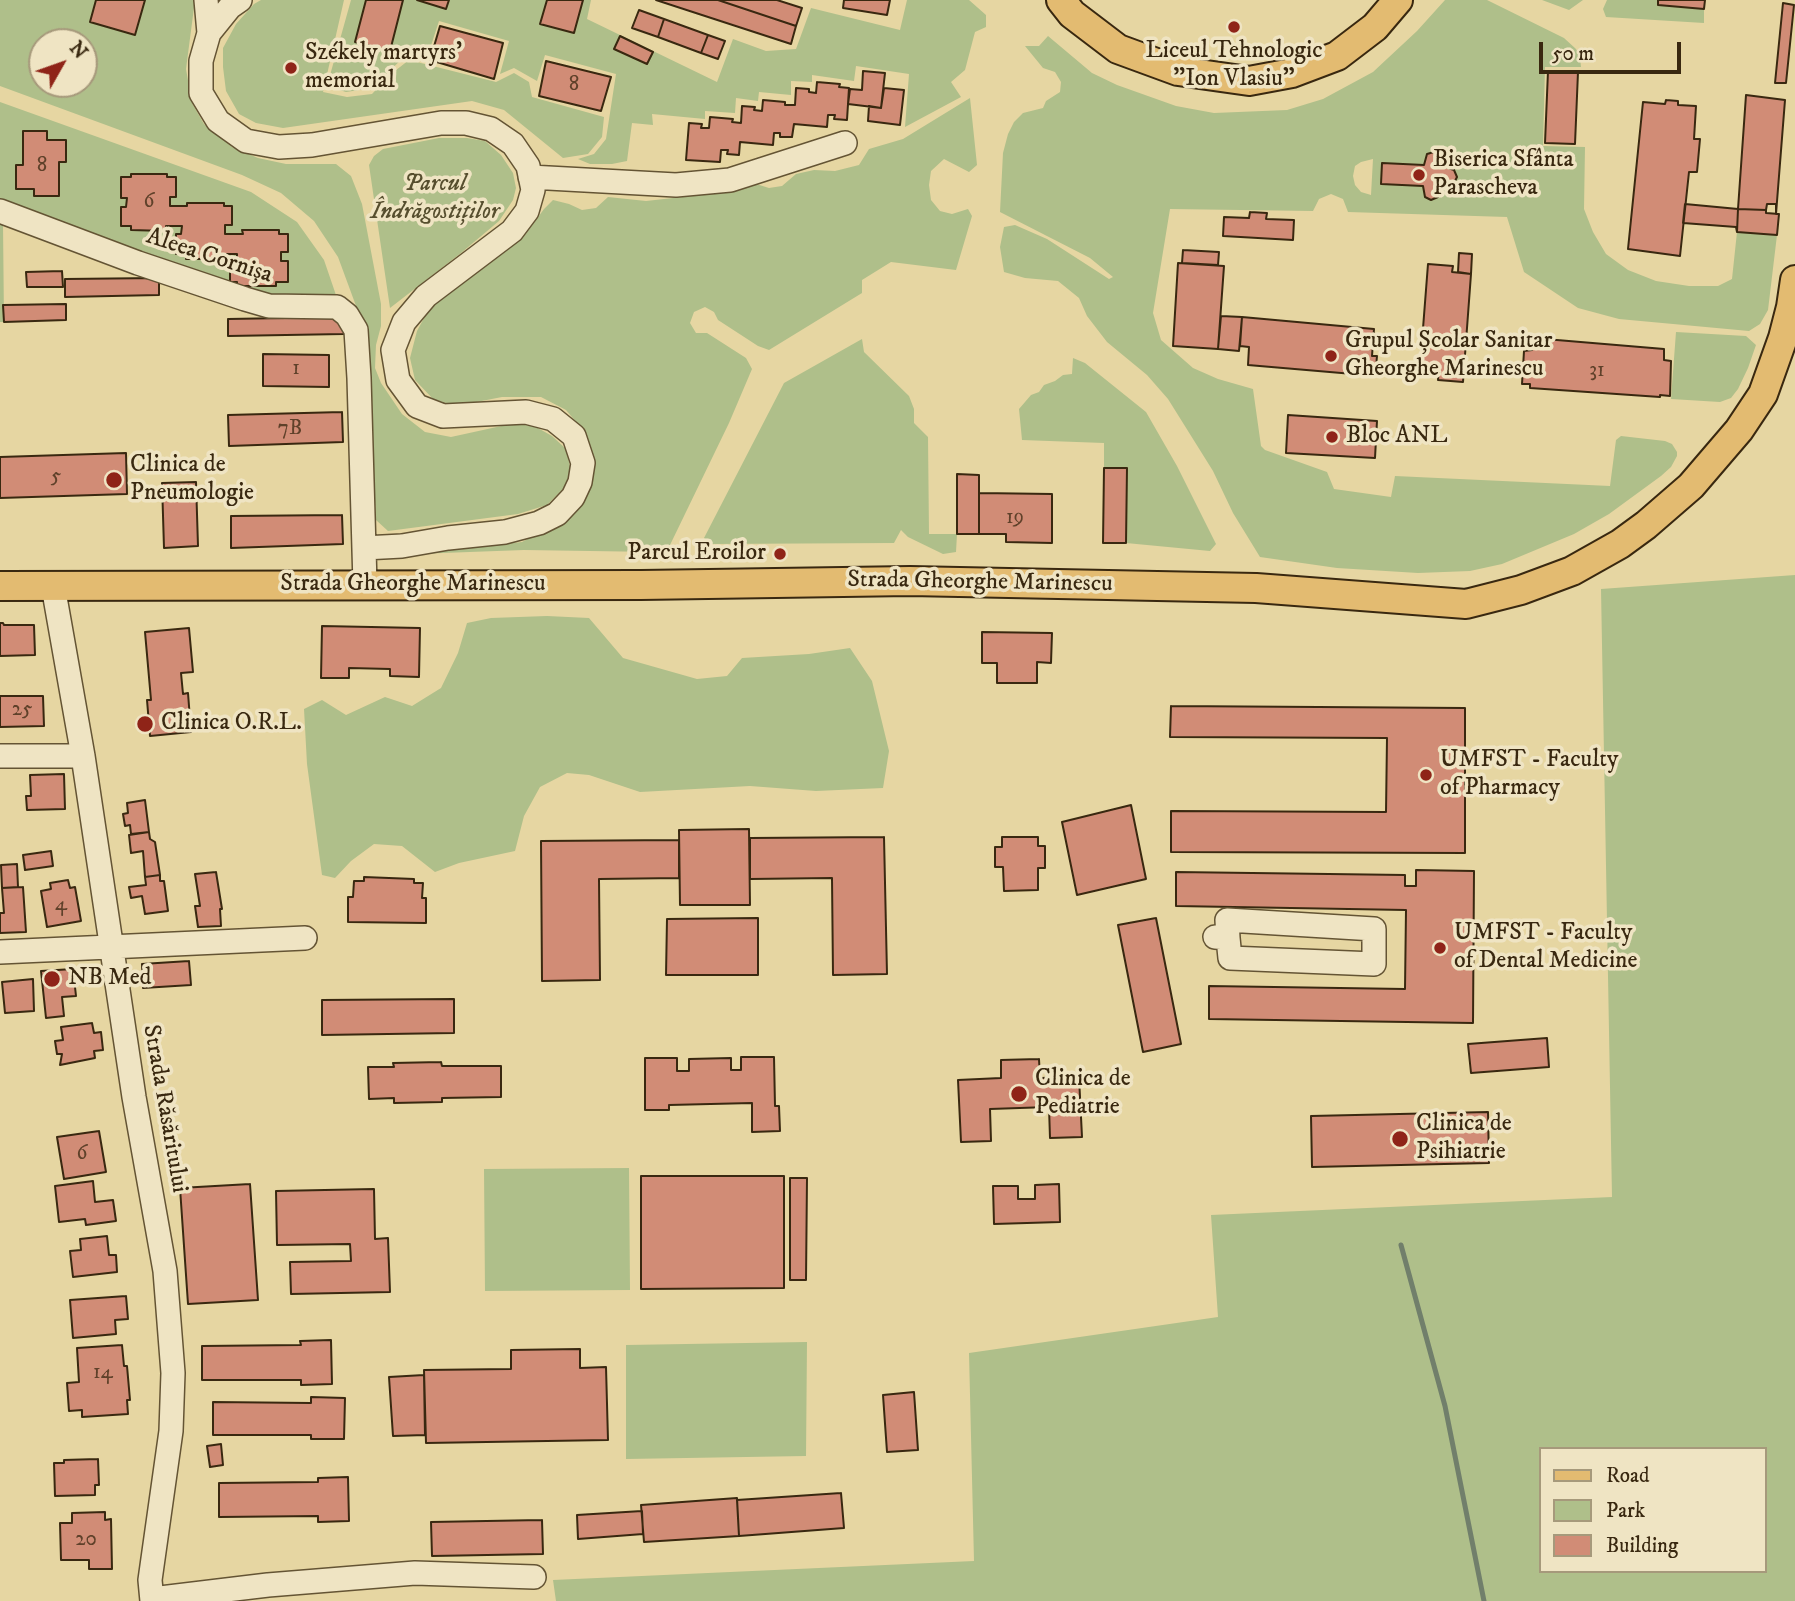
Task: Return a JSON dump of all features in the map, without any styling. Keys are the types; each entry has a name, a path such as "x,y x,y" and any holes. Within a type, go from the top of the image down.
{"main road":[{"path":"1061,0 1072,14 1118,49 1178,71 1249,81 1292,73 1337,56 1376,27 1398,0"},
{"name":"Strada Gheorghe Marinescu","path":"0,586 641,585 910,580 1256,588 1466,604 1521,590 1572,571 1620,544 1691,486 1739,430 1763,394 1785,330 1795,281"}],"street":[{"path":"205,0 209,33 201,61 201,93 218,121 246,141 279,147 312,145 441,123 466,123 491,130 513,144 535,178 527,211 512,232 426,296 404,322 393,350 398,380 417,406 443,416 527,412 553,419 574,436 583,463 580,482 573,497 557,514 539,523 505,532 448,538 402,547 363,548"},
{"path":"209,33 230,7 240,0"},
{"path":"535,178 676,186 730,180 845,144"},
{"name":"Aleea Cornișa","path":"0,211 245,299 269,306 337,307 347,315 356,330 365,584"},
{"name":"Strada Răsăritului","path":"53,586 83,756 134,1097 165,1271 173,1373 171,1431 150,1580 152,1600"},
{"path":"0,756 83,756"},
{"path":"1227,920 1374,929 1374,964 1230,958 1222,938 1227,920"},
{"path":"0,952 305,938"},
{"path":"152,1600 268,1585 415,1573 534,1577"}],"green space":[{"path":"0,0 195,0 186,69 192,103 204,124 232,147 258,158 286,164 336,164 351,176 362,204 381,304 375,368 381,383 402,414 425,432 451,437 515,423 536,427 552,436 566,449 571,471 563,489 547,505 518,514 388,531 376,520 366,333 338,257 314,221 281,193 242,175 33,98 98,98 98,28 28,28 28,96 0,86"},
{"path":"261,0 344,0 323,92 347,97 372,94 409,60 496,82 514,73 529,82 532,97 604,117 602,137 588,154 563,158 504,110 472,101 283,128 256,123 239,114 226,91 223,48 236,24"},
{"path":"351,0 591,0 587,19 717,82 733,39 766,51 796,49 811,8 900,30 907,0 969,0 986,15 986,27 975,32 965,70 951,82 961,97 905,127 909,74 856,66 854,81 812,75 812,82 791,81 791,95 759,92 758,101 736,98 735,113 705,111 705,119 652,114 653,125 632,123 627,161 590,164 578,159 594,154 606,139 616,74 545,55 537,81 514,68 500,74 509,41 439,21 427,58 407,54 372,88 346,92 327,86"},
{"path":"1445,0 1487,0 1564,38 1576,49 1581,67 1545,67 1543,146 1585,147 1584,209 1606,254 1628,270 1656,281 1689,286 1718,286 1732,279 1737,232 1777,235 1768,310 1760,324 1749,331 1619,319 1578,308 1524,272 1507,217 1348,212 1343,199 1331,194 1319,199 1313,211 1170,209 1153,313 1161,340 1193,368 1218,379 1253,389 1261,446 1265,450 1327,472 1334,489 1391,497 1395,476 1610,486 1616,440 1621,436 1665,441 1672,444 1677,452 1671,467 1609,514 1574,534 1502,564 1470,571 1418,573 1337,568 1260,557 1233,513 1213,471 1168,399 1147,375 1107,342 1087,316 1079,298 1058,281 1025,278 1004,272 1000,247 1004,227 1015,225 1047,239 1109,279 1113,277 1090,258 1000,212 1003,153 1014,122 1023,113 1043,108 1046,101 1060,92 1061,82 1055,72 1043,68 1025,46 1039,46 1048,36 1092,73 1117,85 1176,106 1214,113 1287,110 1323,99 1373,72 1417,31","holes":["1373,159 1371,195 1361,192 1355,185 1353,176 1355,166"]},
{"path":"1542,0 1583,0 1569,10"},
{"path":"1607,0 1658,0 1658,5 1704,9 1704,23 1606,17 1603,9"},
{"path":"970,98 977,165 969,172 944,159 931,171 929,185 931,200 940,211 952,214 968,209 972,216 956,270 891,262 862,280 862,293 769,350 758,346 718,320 714,312 705,307 694,312 690,323 696,333 707,333 746,358 752,369 670,545 656,552 524,550 415,554 522,542 566,518 585,499 591,483 582,429 566,410 541,397 502,397 456,406 433,399 415,380 410,358 417,331 431,305 525,235 553,200 582,210 596,208 608,197 646,201 700,195 753,183 769,188 782,186 796,174 814,170 835,171 859,165 869,149 903,139"},
{"path":"0,102 251,192 297,222 324,260 337,298 256,295 0,203"},
{"name":"Parcul Îndrăgostiților","path":"439,138 485,141 501,155 513,173 516,188 513,200 499,221 390,308 369,165 374,156 383,149"},
{"path":"0,222 3,224 4,322 0,322"},
{"path":"1676,332 1746,336 1756,345 1748,368 1731,398 1720,402 1671,399"},
{"path":"862,339 864,352 909,396 914,409 914,423 928,437 929,534 957,534 956,552 943,554 908,537 901,530 894,543 709,544 704,538 784,383"},
{"path":"1073,358 1085,363 1146,412 1216,544 1210,551 1126,543 1127,468 1104,468 1104,443 1022,440 1019,409 1044,385 1063,375 1072,374"},
{"path":"1795,575 1795,1601 556,1601 553,1580 974,1561 969,1353 1218,1317 1211,1215 1612,1197 1601,589"},
{"path":"491,618 589,618 623,658 697,679 727,676 742,658 809,654 850,648 872,681 889,751 883,788 816,791 750,786 640,792 589,775 567,773 540,787 524,816 515,851 459,863 435,872 402,846 374,844 351,861 335,878 322,875 307,764 304,709 322,700 346,715 385,697 412,706 441,688 458,653 467,623"},
{"path":"629,1168 630,1290 485,1291 484,1169"},
{"path":"807,1342 806,1456 626,1459 626,1345"}],"building":[{"path":"96,0 145,0 135,35 90,22"},
{"path":"366,0 403,0 390,51 355,42"},
{"path":"417,0 449,0 446,9"},
{"path":"547,0 583,0 574,33 540,24"},
{"path":"656,0 718,0 796,26 791,44"},
{"path":"718,0 777,0 802,8 796,26"},
{"path":"844,0 890,0 887,15 843,8"},
{"path":"1658,0 1705,0 1704,9 1658,5"},
{"path":"1783,3 1794,5 1786,83 1775,83"},
{"path":"639,10 664,19 658,37 632,28"},
{"path":"664,19 708,35 701,53 658,37"},
{"path":"440,26 503,43 494,79 430,60"},
{"path":"708,35 725,41 718,59 701,53"},
{"path":"620,36 653,52 647,64 614,49"},
{"path":"546,61 611,77 601,111 539,96"},
{"path":"863,71 885,73 881,108 848,104 850,89 862,90"},
{"path":"1548,71 1578,72 1575,144 1545,143"},
{"path":"817,82 840,84 839,87 849,88 847,120 834,119 835,115 828,115 827,127 794,124 792,137 780,137 780,133 774,133 773,145 740,142 739,155 727,154 728,150 721,150 720,162 686,160 689,123 702,124 701,128 709,128 710,117 733,119 732,122 741,123 742,106 755,107 754,110 762,111 763,100 795,105 796,88 809,89 809,92 816,93"},
{"path":"884,88 904,90 900,125 868,121 869,106 881,108"},
{"path":"1746,95 1785,100 1776,214 1776,204 1767,204 1766,210 1738,209"},
{"path":"1666,100 1678,101 1678,105 1696,106 1694,139 1700,139 1697,172 1689,172 1680,256 1628,249 1643,102 1665,104"},
{"path":"23,131 47,131 47,140 66,140 66,162 59,162 59,196 34,196 34,189 16,189 16,165 23,165"},
{"name":"Biserica Sfânta Parascheva","path":"1434,152 1440,155 1442,166 1454,170 1457,177 1453,185 1441,187 1438,197 1431,200 1425,197 1423,186 1381,184 1382,163 1424,165 1427,154"},
{"path":"131,174 167,174 167,177 176,177 176,197 170,197 170,206 224,203 224,206 232,206 232,225 225,225 225,234 243,234 242,230 279,230 279,234 288,234 288,252 281,252 281,261 288,261 288,282 276,282 276,286 237,286 237,282 230,282 230,263 237,263 237,254 221,254 221,259 186,259 186,254 176,254 176,234 181,234 182,226 166,226 166,231 131,230 131,226 121,226 121,207 126,207 127,198 121,198 121,177 131,177"},
{"path":"1685,204 1738,209 1737,232 1736,227 1683,223"},
{"path":"1738,209 1766,210 1766,213 1779,214 1777,235 1737,232"},
{"path":"1250,212 1267,213 1266,219 1294,220 1293,240 1223,236 1224,217 1249,218"},
{"path":"1183,250 1219,252 1218,265 1182,263"},
{"path":"1459,253 1472,254 1471,274 1458,272"},
{"path":"1178,263 1224,266 1218,349 1173,346"},
{"path":"1428,264 1453,266 1452,272 1471,274 1463,382 1438,380 1439,368 1420,367"},
{"path":"62,271 63,287 27,287 26,272"},
{"path":"159,278 159,295 65,297 65,279"},
{"path":"66,304 66,320 4,322 3,305"},
{"path":"1221,316 1242,317 1239,351 1218,349"},
{"path":"344,317 344,334 228,336 228,319"},
{"path":"1242,317 1374,329 1372,356 1377,356 1376,367 1354,365 1353,374 1248,365 1249,347 1240,346"},
{"path":"1533,338 1664,349 1664,360 1671,361 1670,396 1530,388 1530,384 1522,384 1524,351 1532,350"},
{"path":"263,354 329,355 329,387 263,386"},
{"path":"342,412 343,442 229,446 228,415"},
{"name":"Bloc ANL","path":"1288,415 1377,421 1375,458 1286,453"},
{"path":"126,453 127,494 0,498 0,457"},
{"path":"1104,468 1127,468 1126,543 1103,543"},
{"path":"957,474 979,475 979,534 957,534"},
{"path":"196,482 198,546 164,548 162,483"},
{"path":"979,493 1052,494 1052,543 1006,542 1006,534 979,534"},
{"path":"342,515 343,544 231,548 231,516"},
{"path":"0,623 34,625 35,655 0,656"},
{"path":"322,626 420,628 419,677 390,676 390,669 349,668 349,678 321,678"},
{"path":"189,628 193,672 181,673 183,694 188,693 191,732 150,736 147,700 151,700 145,632"},
{"path":"982,632 1052,633 1051,663 1037,662 1037,683 997,683 997,663 982,663"},
{"path":"0,696 43,696 44,726 0,727"},
{"name":"UMFST - Faculty of Pharmacy","path":"1171,706 1465,708 1465,853 1171,852 1171,811 1386,812 1387,738 1170,737"},
{"path":"64,774 65,809 27,810 26,796 31,796 30,775"},
{"path":"145,800 149,832 131,834 130,825 125,826 123,814 128,813 127,803"},
{"path":"1131,805 1146,879 1077,895 1062,822"},
{"path":"749,829 750,905 680,905 679,830"},
{"path":"149,832 150,839 155,842 160,875 145,877 143,851 131,853 129,835"},
{"path":"884,837 887,974 833,975 832,878 750,879 750,838"},
{"path":"1002,837 1038,837 1038,846 1045,846 1045,868 1038,868 1038,890 1004,891 1003,867 995,867 995,847 1002,847"},
{"path":"679,840 679,878 599,879 600,980 542,981 541,841"},
{"path":"51,851 53,866 25,870 23,855"},
{"path":"17,864 18,887 2,888 1,865"},
{"name":"UMFST - Faculty of Dental Medicine","path":"1416,870 1474,871 1473,1023 1209,1019 1209,986 1405,989 1406,910 1176,906 1176,872 1405,875 1405,886 1416,886"},
{"path":"216,872 222,909 221,926 198,927 195,906 200,906 195,874"},
{"path":"160,875 160,881 164,881 168,911 145,914 142,896 131,898 129,887 146,885 145,877"},
{"path":"364,877 414,879 414,883 423,883 422,898 426,898 426,923 348,922 348,897 353,897 354,881 364,881"},
{"path":"68,880 70,888 75,887 81,921 47,927 41,891 51,889 50,883"},
{"path":"23,887 26,932 0,933 0,913 4,913 2,888"},
{"path":"758,918 758,975 666,975 667,919"},
{"path":"1156,918 1181,1044 1143,1052 1118,925"},
{"path":"189,961 191,985 143,988 142,964"},
{"path":"73,969 76,996 62,997 64,1016 46,1018 41,971"},
{"path":"33,979 34,1011 5,1013 2,982"},
{"path":"454,999 454,1033 322,1035 322,1000"},
{"path":"92,1023 94,1033 101,1032 103,1050 94,1051 95,1058 60,1065 62,1054 57,1054 55,1041 63,1040 61,1027"},
{"path":"1547,1038 1549,1067 1471,1073 1468,1044"},
{"path":"741,1057 774,1057 775,1106 779,1106 780,1131 752,1132 752,1103 669,1105 669,1110 645,1110 645,1058 677,1058 677,1071 689,1071 689,1059 731,1058 731,1070 741,1070"},
{"name":"Clinica de Pediatrie","path":"1039,1059 1040,1078 1079,1077 1082,1137 1050,1138 1049,1107 990,1109 991,1141 961,1142 958,1080 1001,1078 1001,1060"},
{"path":"441,1062 442,1066 501,1066 501,1097 442,1098 442,1102 394,1103 394,1098 369,1099 368,1067 394,1067 393,1063"},
{"name":"Clinica de Psihiatrie","path":"1488,1112 1489,1163 1312,1167 1311,1116"},
{"path":"99,1131 106,1172 64,1179 57,1137"},
{"path":"641,1176 784,1176 784,1288 641,1289"},
{"path":"790,1178 807,1178 806,1280 790,1280"},
{"path":"93,1181 95,1202 113,1200 116,1221 86,1225 85,1219 59,1222 55,1186"},
{"path":"250,1184 258,1300 188,1304 180,1188"},
{"path":"1059,1184 1060,1222 994,1224 993,1186 1018,1186 1018,1199 1035,1199 1035,1185"},
{"path":"374,1189 375,1239 388,1238 390,1292 291,1294 290,1262 351,1261 350,1244 277,1245 276,1191"},
{"path":"107,1236 109,1255 116,1255 117,1272 73,1277 70,1251 81,1250 80,1239"},
{"path":"126,1296 128,1319 115,1320 116,1334 73,1338 70,1300"},
{"path":"331,1340 332,1384 301,1385 301,1380 202,1380 202,1346 301,1345 300,1341"},
{"path":"122,1345 130,1400 127,1400 128,1414 82,1417 82,1410 69,1411 67,1383 79,1382 77,1348"},
{"path":"580,1349 580,1368 606,1367 608,1440 426,1443 424,1370 511,1369 511,1350"},
{"path":"424,1375 425,1435 393,1436 389,1377"},
{"path":"914,1392 918,1450 887,1452 883,1395"},
{"path":"311,1397 345,1398 344,1439 311,1439 311,1435 213,1435 213,1402 311,1403"},
{"path":"221,1444 223,1465 210,1467 207,1446"},
{"path":"98,1459 99,1485 95,1485 95,1495 55,1496 54,1463"},
{"path":"348,1477 349,1521 318,1522 318,1516 219,1517 219,1483 318,1482 318,1478"},
{"path":"841,1493 844,1528 739,1536 737,1500"},
{"path":"737,1498 739,1536 644,1542 641,1505"},
{"path":"642,1511 643,1534 578,1539 577,1515"},
{"path":"105,1512 105,1520 111,1519 112,1569 89,1569 89,1560 61,1560 60,1523 72,1523 72,1513"},
{"path":"542,1520 543,1554 432,1556 431,1522"}],"waterway":[{"path":"1401,1245 1445,1406 1484,1601"}],"place":[{"name":"Liceul Tehnologic \"Ion Vlasiu\"","path":"1234,27"},
{"name":"Székely martyrs' memorial","path":"291,68"},
{"name":"Biserica Sfânta Parascheva","path":"1419,175"},
{"name":"Grupul Școlar Sanitar Gheorghe Marinescu","path":"1331,356"},
{"name":"Bloc ANL","path":"1332,437"},
{"name":"Clinica de Pneumologie","path":"114,480"},
{"name":"Parcul Eroilor","path":"780,554"},
{"name":"Clinica O.R.L.","path":"145,724"},
{"name":"UMFST - Faculty of Pharmacy","path":"1426,775"},
{"name":"UMFST - Faculty of Dental Medicine","path":"1440,948"},
{"name":"NB Med","path":"52,979"},
{"name":"Clinica de Pediatrie","path":"1019,1094"},
{"name":"Clinica de Psihiatrie","path":"1400,1139"}]}
